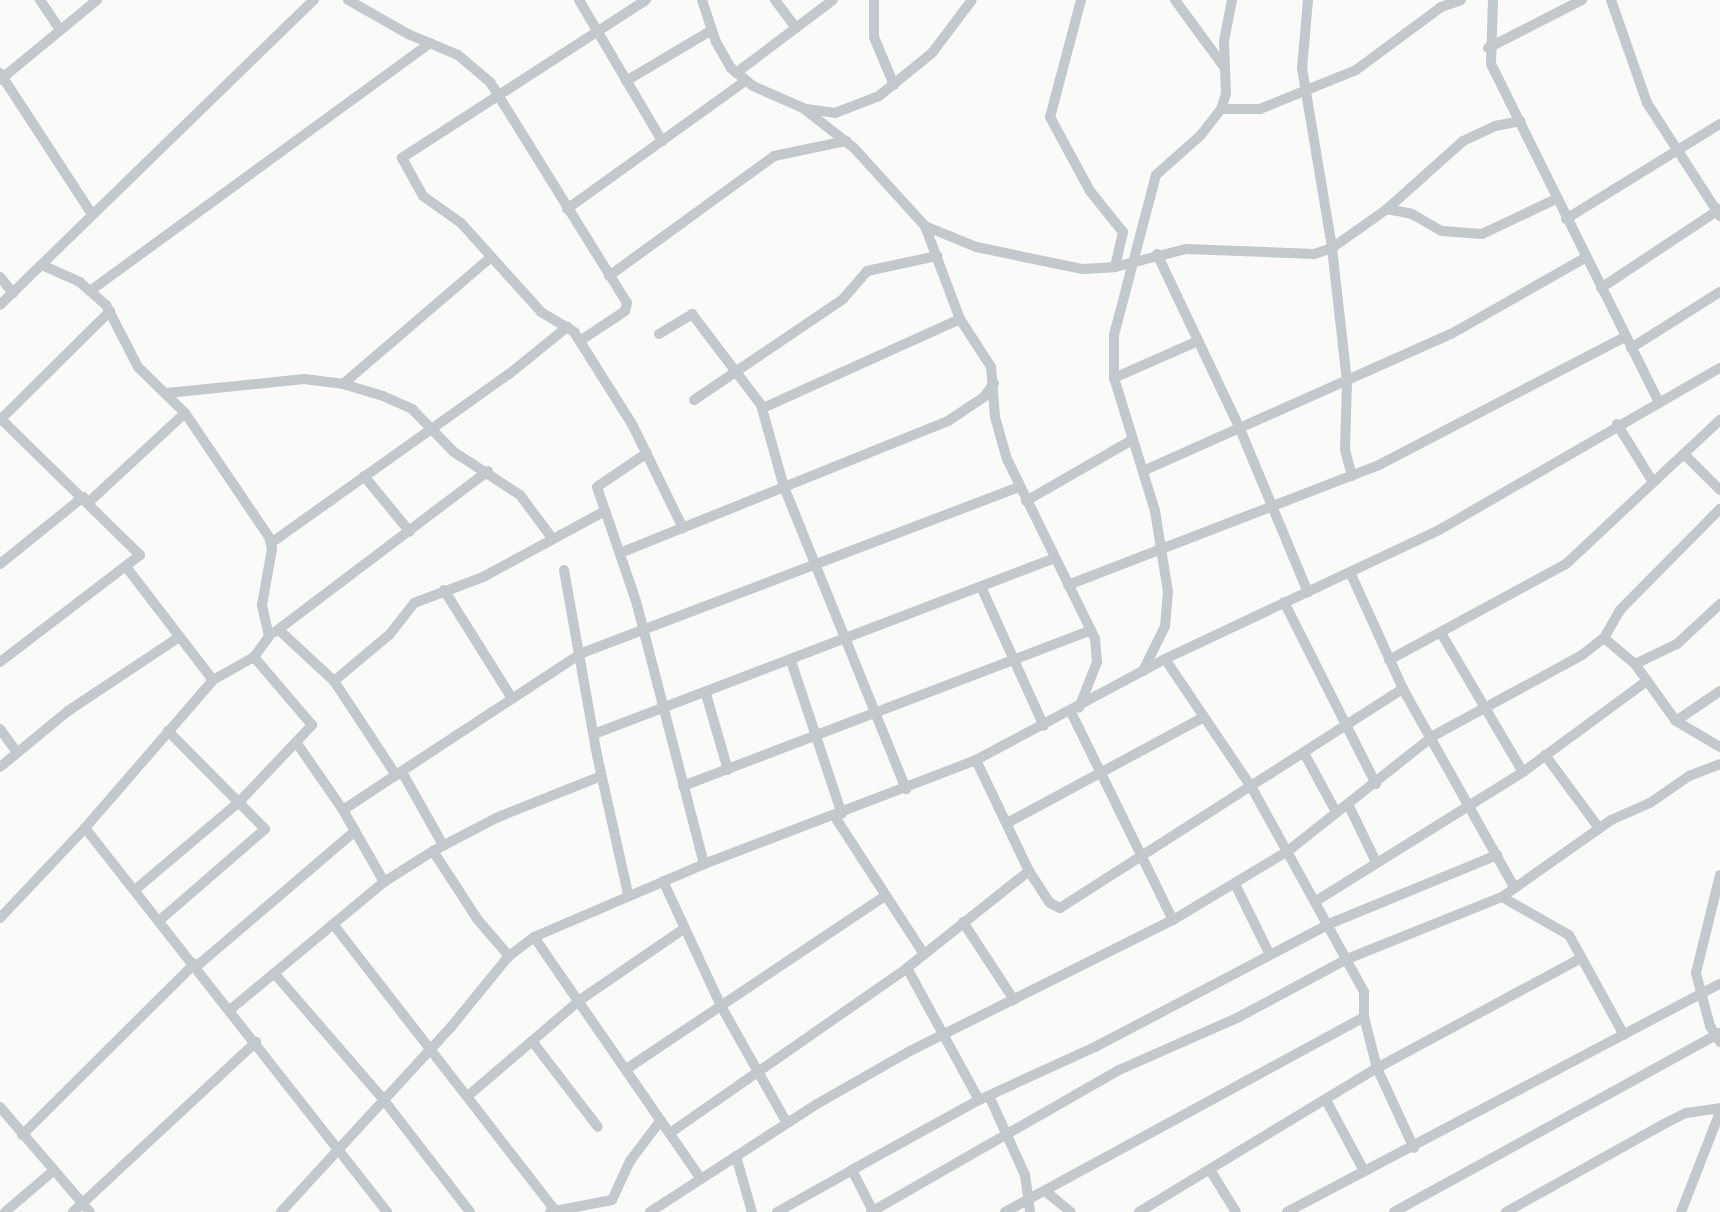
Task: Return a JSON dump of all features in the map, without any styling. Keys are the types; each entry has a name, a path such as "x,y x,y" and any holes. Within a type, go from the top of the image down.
{"street":[{"path":"40,0 60,30"},
{"path":"92,214 1,77 97,0"},
{"path":"295,19 302,0"},
{"path":"0,305 314,0"},
{"path":"348,0 480,69 498,93 628,307 580,341"},
{"path":"579,0 662,141"},
{"path":"646,0 596,29 402,158 423,196 461,223 541,312 568,327 580,341 647,453 683,528"},
{"path":"702,0 712,30 736,73 744,81 803,108 846,141 925,226 960,319 989,360 995,383 995,417 1019,487 1091,630 1097,662 1075,710 1174,920"},
{"path":"775,0 796,28"},
{"path":"736,73 833,0"},
{"path":"874,0 874,37 894,85"},
{"path":"803,108 835,113 863,105 894,85 932,53 972,0"},
{"path":"1081,0 1050,117 1090,191 1123,232 1115,267"},
{"path":"1175,0 1226,68"},
{"path":"1143,671 1165,626 1169,605 1162,548 1143,471 1114,377 1114,335 1156,176 1200,136 1222,109 1226,68 1224,41 1232,0"},
{"path":"1308,0 1301,56 1332,248 1347,382 1345,450 1352,475"},
{"path":"1222,109 1250,111 1305,93 1372,62 1441,7 1461,0"},
{"path":"1493,0 1488,48 1490,64 1521,121 1566,219 1658,401"},
{"path":"1488,48 1582,0"},
{"path":"1601,288 1719,212 1676,153 1644,97 1611,0"},
{"path":"626,80 712,30"},
{"path":"90,291 430,43"},
{"path":"567,209 744,81"},
{"path":"925,226 976,247 1082,269 1115,267 1157,254 1186,249 1304,255 1332,248 1387,209 1463,141 1495,126 1521,121"},
{"path":"1566,219 1720,124"},
{"path":"609,276 774,156 846,141"},
{"path":"1387,209 1412,214 1442,231 1482,234 1558,198"},
{"path":"1157,254 1240,429 1269,504 1308,592"},
{"path":"694,400 843,299 867,271 937,256"},
{"path":"343,384 490,258"},
{"path":"1143,471 1451,334 1586,258"},
{"path":"42,265 90,291 110,311 138,367 185,413 271,543 262,605 269,636"},
{"path":"0,277 13,293"},
{"path":"1631,348 1720,292"},
{"path":"0,662 82,595 127,568 139,553 0,419 110,311"},
{"path":"659,334 692,314 763,408 785,487 844,641 906,789"},
{"path":"763,408 960,319"},
{"path":"271,543 568,327"},
{"path":"1068,585 1409,451 1513,392 1625,337"},
{"path":"1114,377 1198,341"},
{"path":"281,1212 431,1049 509,956 534,937 628,894 839,816 976,760 1075,710 1165,659 1477,509 1617,424 1720,368"},
{"path":"167,393 287,380 343,384 402,404 432,426 454,452 488,471 502,487 520,495 552,538"},
{"path":"620,553 948,421 984,397 995,383"},
{"path":"0,564 86,499 185,413"},
{"path":"1389,660 1551,575 1720,420"},
{"path":"1617,424 1653,482"},
{"path":"1026,500 1132,440"},
{"path":"647,453 597,484 643,631 704,864"},
{"path":"1684,454 1720,490"},
{"path":"0,918 85,828 213,680 254,657 269,636 488,471"},
{"path":"364,476 410,532"},
{"path":"343,810 511,697 582,653 1019,487"},
{"path":"650,1212 788,1123 941,1034 1174,920 1288,850 1376,784 1433,736 1582,655 1604,638 1620,610 1720,509"},
{"path":"334,681 390,634 414,603 444,590 475,582 552,538 605,512"},
{"path":"594,734 982,589 1054,558"},
{"path":"127,568 178,638 213,680"},
{"path":"564,570 582,653 601,776 628,894"},
{"path":"1350,572 1403,689 1433,736 1514,887"},
{"path":"982,589 1044,726"},
{"path":"444,590 511,697"},
{"path":"1284,602 1376,784"},
{"path":"1635,664 1677,644 1720,604"},
{"path":"279,630 334,681 399,774 443,845"},
{"path":"683,786 875,715 1091,630"},
{"path":"1441,633 1523,772"},
{"path":"0,767 16,751 178,638"},
{"path":"1604,638 1635,664 1676,721 1720,747"},
{"path":"136,889 240,801 296,742 311,720 254,657"},
{"path":"1165,659 1252,788 1364,992 1364,1017 1377,1068 1414,1148"},
{"path":"791,662 839,816 885,896 924,954"},
{"path":"1316,901 1523,772 1647,681"},
{"path":"976,760 1009,822 1029,871 1050,902 1060,908 1144,857 1403,689"},
{"path":"1676,721 1720,691"},
{"path":"706,694 727,769"},
{"path":"1009,822 1204,717"},
{"path":"0,729 16,751"},
{"path":"160,920 264,831 240,801 168,731"},
{"path":"296,742 343,810 384,882"},
{"path":"1304,753 1336,812"},
{"path":"1545,755 1599,828"},
{"path":"852,1170 872,1212 1119,1070 1239,1017 1347,959 1502,897 1599,828 1650,803 1689,776 1720,764"},
{"path":"231,1009 384,882 433,851 496,818 601,776"},
{"path":"1348,804 1376,862"},
{"path":"85,828 231,1009 383,1211"},
{"path":"22,1135 195,965 355,831"},
{"path":"433,851 478,920 509,956"},
{"path":"777,1212 984,1098 1095,1048 1329,924 1497,855"},
{"path":"670,1133 907,968 1029,871"},
{"path":"1394,1212 1719,1037 1696,974 1720,874"},
{"path":"663,881 721,1006 788,1123"},
{"path":"1235,884 1270,955"},
{"path":"628,1068 885,896"},
{"path":"1502,897 1560,928 1581,958 1624,1035"},
{"path":"963,922 1014,1000"},
{"path":"333,924 469,1096 553,1211 612,1200 630,1161 662,1119"},
{"path":"469,1096 580,1000 685,928"},
{"path":"534,937 628,1068 701,1178"},
{"path":"1139,1212 1377,1068 1581,958"},
{"path":"907,968 941,1034 1009,1133 1030,1199 1030,1212"},
{"path":"274,973 383,1099 470,1212"},
{"path":"1287,1212 1414,1148 1720,984"},
{"path":"1005,1212 1364,1017"},
{"path":"532,1041 598,1127"},
{"path":"0,1107 82,1210 256,1042"},
{"path":"1326,1100 1364,1171"},
{"path":"1506,1212 1686,1113 1720,1110 1681,1212"},
{"path":"736,1156 752,1212"},
{"path":"1210,1170 1236,1212"},
{"path":"5,1212 52,1172"},
{"path":"1045,1191 1071,1212"}]}
